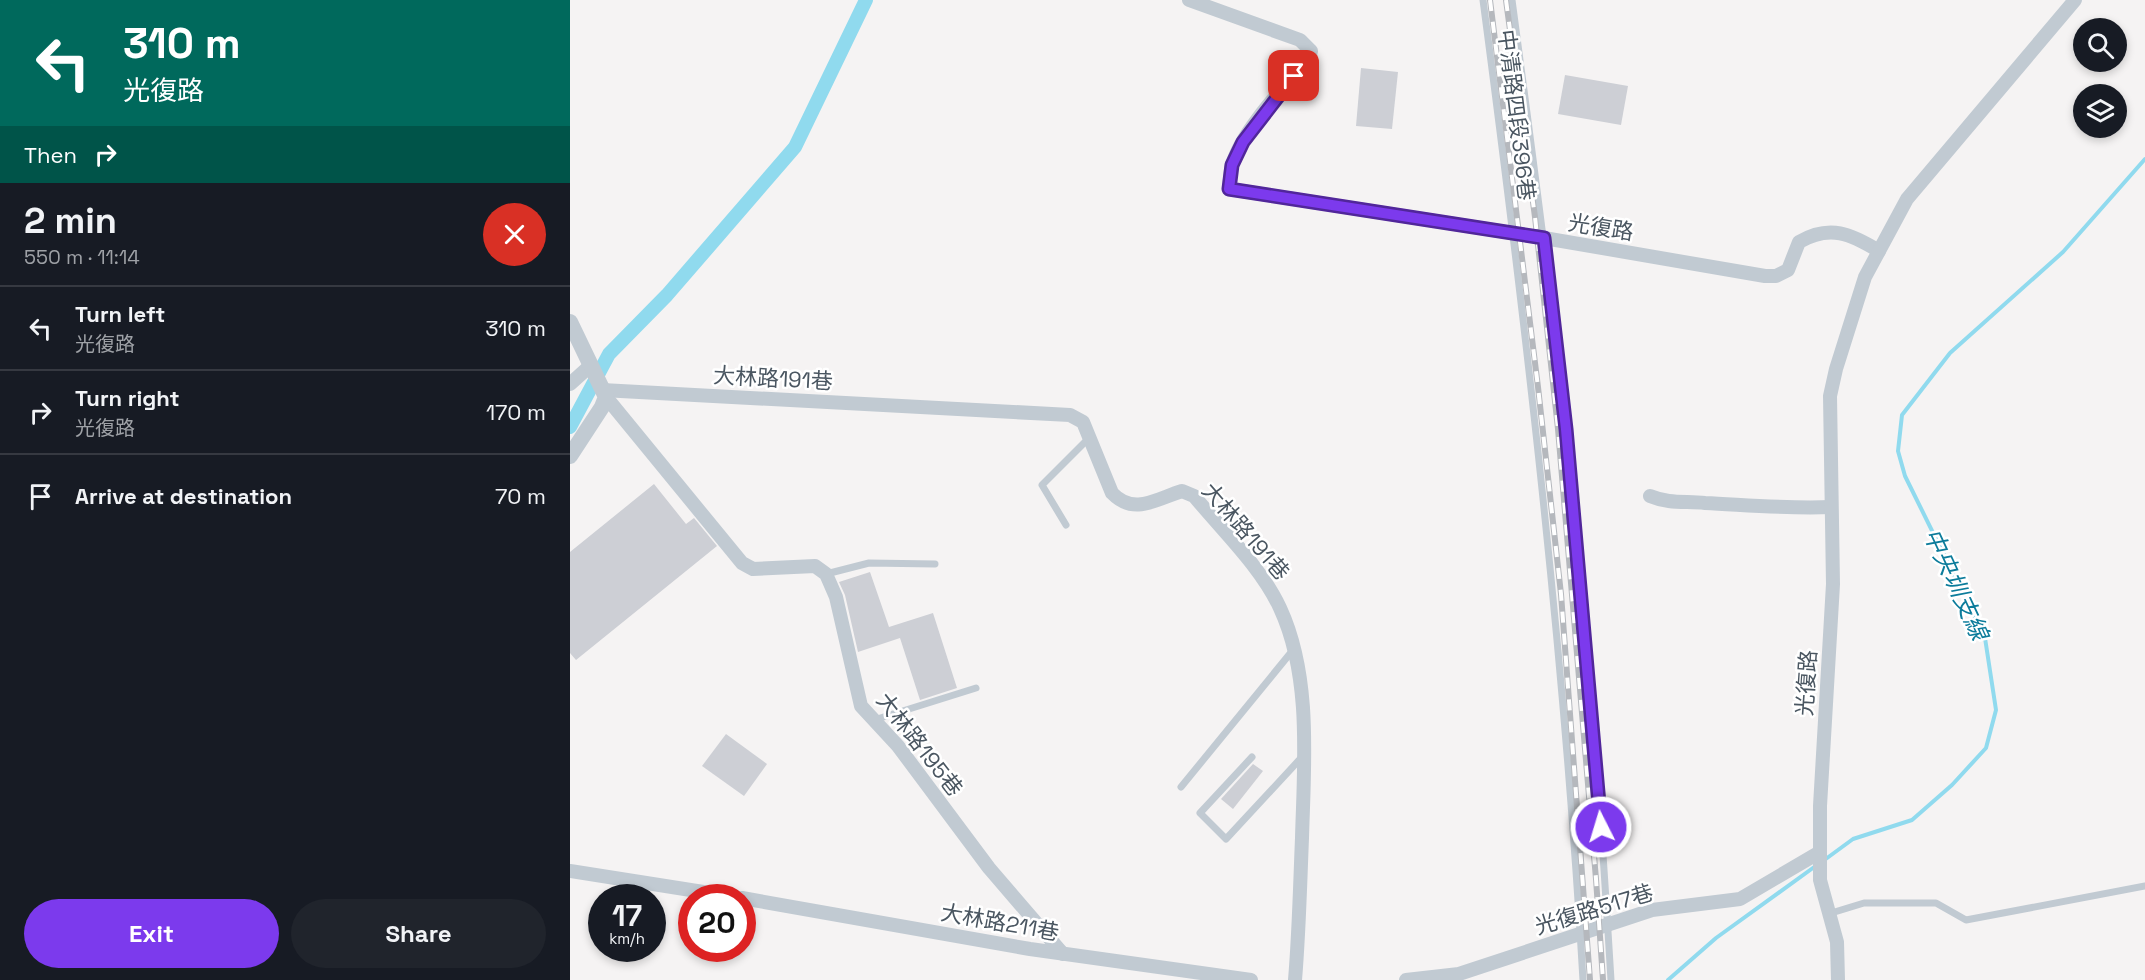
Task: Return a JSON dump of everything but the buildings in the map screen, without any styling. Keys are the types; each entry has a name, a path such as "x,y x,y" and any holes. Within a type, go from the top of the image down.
{"street":[{"name":"光復路","path":"1189,0 1300,40 1311,51 1309,58 1265,111 1243,142 1232,165 1229,189 1544,238 1765,276 1776,276 1788,270 1799,242 1816,233 1838,232 1857,238 1879,251"},
{"name":"光復路","path":"1838,980 1837,942 1820,880 1820,806 1833,584 1830,396 1836,369 1864,277 1908,199 2075,0"},
{"path":"570,322 603,392 742,563 753,569 815,566 825,574"},
{"path":"570,384 590,366"},
{"path":"570,456 602,407 603,392"},
{"name":"大林路191巷","path":"603,392 1070,415 1083,422 1112,493 1120,501 1135,506 1182,490 1194,496 1268,584 1281,610 1300,672 1305,754 1295,980"},
{"path":"1650,496 1664,501 1781,508 1831,507"},
{"name":"大林路195巷","path":"825,574 836,597 861,706 898,747 989,868 1063,954"},
{"name":"光復路517巷","path":"1406,980 1459,974 1652,910 1740,899 1820,852"},
{"path":"570,871 678,888"},
{"name":"大林路211巷","path":"756,900 1063,954 1251,980"}],"lane":[{"name":"中清路四段396巷","path":"1483,0 1514,234 1553,595 1583,980"},
{"name":"中清路四段396巷","path":"1512,0 1544,238 1566,429 1611,980"},
{"path":"1066,525 1042,485 1090,436"},
{"path":"825,574 869,563 935,564"},
{"path":"1181,787 1294,648"},
{"path":"874,720 975,688"},
{"path":"1252,757 1200,813 1226,839 1305,754"},
{"path":"1828,914 1864,903 1936,903 1966,920 2145,886"}],"waterway":[{"path":"570,427 609,354 667,295 795,147 866,0"},
{"name":"中央圳支線","path":"1823,861 1853,839 1912,820 1952,785 1986,748 1996,710 1985,638 1905,476 1898,451 1902,415 1950,353 2063,252 2145,159"},
{"name":"中央圳支線","path":"1668,980 1716,938 1817,865"}],"railway":[{"path":"1490,0 1561,594 1590,980"},
{"path":"1506,0 1535,217 1558,429 1603,980"}],"route":[{"path":"1294,76 1243,142 1232,165 1229,189 1544,238 1566,429 1601,827"}]}
